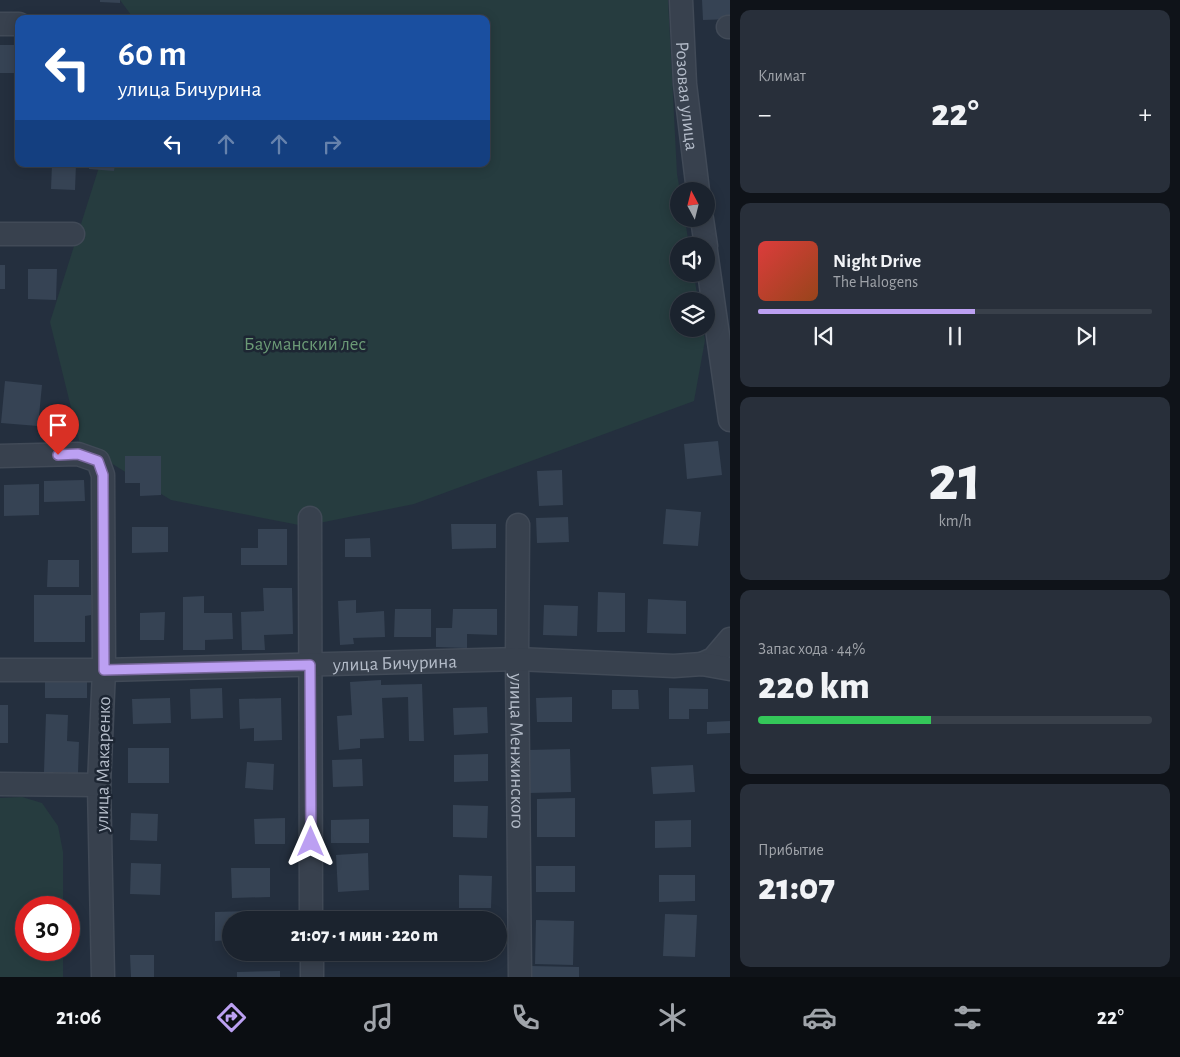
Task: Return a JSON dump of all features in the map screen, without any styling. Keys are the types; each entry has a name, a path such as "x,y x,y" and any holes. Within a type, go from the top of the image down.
{"street":[{"name":"Розовая улица","path":"681,0 685,84 697,182"},
{"path":"0,24 15,24"},
{"path":"0,234 73,234"},
{"path":"710,282 730,420"},
{"name":"улица Макаренко","path":"0,456 78,454 98,461 103,475 104,670 99,785 103,977"},
{"path":"310,518 311,911"},
{"name":"улица Менжинского","path":"518,525 517,659 520,977"},
{"path":"702,664 714,659 730,640"},
{"name":"улица Бичурина","path":"0,670 104,670 517,659 674,666 702,664 730,669"},
{"path":"0,784 99,785"},
{"path":"312,961 312,977"}],"green space":[{"name":"Бауманский лес","path":"120,0 668,0 678,182 670,182 670,228 686,228 688,237 670,237 670,282 695,282 697,292 670,292 670,337 704,337 694,401 414,504 304,526 171,500 80,444 50,322 99,167 490,167 490,15 131,15"},
{"path":"22,797 42,803 58,826 63,852 63,896 15,896 15,961 63,961 63,977 0,977 0,798"}],"building":[{"path":"100,0 120,0 120,3 100,2"},
{"path":"702,0 730,0 730,19 703,20"},
{"path":"0,45 15,45 14,73 0,73"},
{"path":"52,167 76,167 75,190 51,189"},
{"path":"89,167 115,167 114,171 89,169"},
{"path":"0,265 5,265 5,289 0,289"},
{"path":"28,269 57,269 56,300 28,299"},
{"path":"5,381 42,385 38,426 1,423"},
{"path":"718,441 722,475 687,479 684,444"},
{"path":"125,456 161,456 161,495 140,496 140,483 125,483"},
{"path":"562,470 563,505 539,506 537,471"},
{"path":"84,480 85,501 44,502 44,481"},
{"path":"39,484 39,515 4,516 4,485"},
{"path":"666,509 701,512 698,546 663,544"},
{"path":"568,517 569,542 537,543 536,518"},
{"path":"451,524 496,524 496,548 452,549"},
{"path":"132,527 168,527 168,552 132,553"},
{"path":"258,529 287,529 287,565 241,565 241,548 258,548"},
{"path":"370,538 371,557 345,557 345,539"},
{"path":"48,560 79,560 79,587 47,587"},
{"path":"263,588 292,588 293,634 264,635 265,650 242,650 241,612 264,611"},
{"path":"598,592 625,593 625,632 597,632"},
{"path":"34,595 91,595 91,615 85,616 85,642 34,642"},
{"path":"204,596 204,613 232,613 233,639 205,640 205,650 183,650 183,597"},
{"path":"648,599 686,601 686,634 647,633"},
{"path":"356,600 356,613 384,611 385,637 353,638 354,644 340,645 338,601"},
{"path":"544,605 578,606 577,636 543,635"},
{"path":"395,609 431,609 431,637 394,637"},
{"path":"453,609 497,609 497,635 467,634 467,648 436,647 436,628 452,628"},
{"path":"165,612 164,640 140,640 140,613"},
{"path":"381,680 381,685 422,684 424,741 409,741 408,697 382,698 384,738 360,739 360,748 339,750 337,716 352,715 350,682"},
{"path":"87,681 87,698 45,698 45,682"},
{"path":"222,688 223,718 191,719 190,689"},
{"path":"669,688 708,689 708,709 689,709 689,719 669,719"},
{"path":"612,690 638,690 639,709 612,709"},
{"path":"572,697 572,722 537,722 536,698"},
{"path":"170,698 171,723 133,724 132,699"},
{"path":"281,698 282,740 254,741 254,728 240,729 239,699"},
{"path":"0,705 8,705 8,743 0,743"},
{"path":"487,707 488,733 454,735 453,708"},
{"path":"46,714 68,715 67,741 79,742 78,773 44,772"},
{"path":"730,721 730,733 707,734 707,722"},
{"path":"128,748 169,748 169,783 128,783"},
{"path":"570,749 571,792 529,793 528,750"},
{"path":"488,754 488,781 454,782 454,755"},
{"path":"362,759 363,786 333,787 332,760"},
{"path":"247,762 274,764 273,790 245,788"},
{"path":"693,765 695,792 653,794 651,767"},
{"path":"575,798 575,837 537,837 537,799"},
{"path":"453,805 488,806 487,838 453,837"},
{"path":"131,813 158,814 157,841 130,840"},
{"path":"285,818 285,844 255,844 254,819"},
{"path":"369,819 369,843 331,843 331,820"},
{"path":"691,820 691,847 655,848 655,821"},
{"path":"368,853 369,890 338,892 336,855"},
{"path":"131,863 161,864 160,895 130,894"},
{"path":"536,866 575,866 575,892 536,892"},
{"path":"231,868 270,868 270,897 232,898"},
{"path":"459,875 492,876 491,908 459,908"},
{"path":"659,875 695,875 695,901 659,902"},
{"path":"215,912 222,912 222,941 215,941"},
{"path":"665,914 697,915 695,957 663,956"},
{"path":"536,920 574,921 573,965 535,964"},
{"path":"130,955 154,955 154,977 131,977"},
{"path":"531,966 579,967 579,977 531,977"},
{"path":"280,971 280,977 237,977 237,972"}],"route":[{"path":"58,455 78,454 98,461 103,475 104,670 310,665 311,842"}]}
